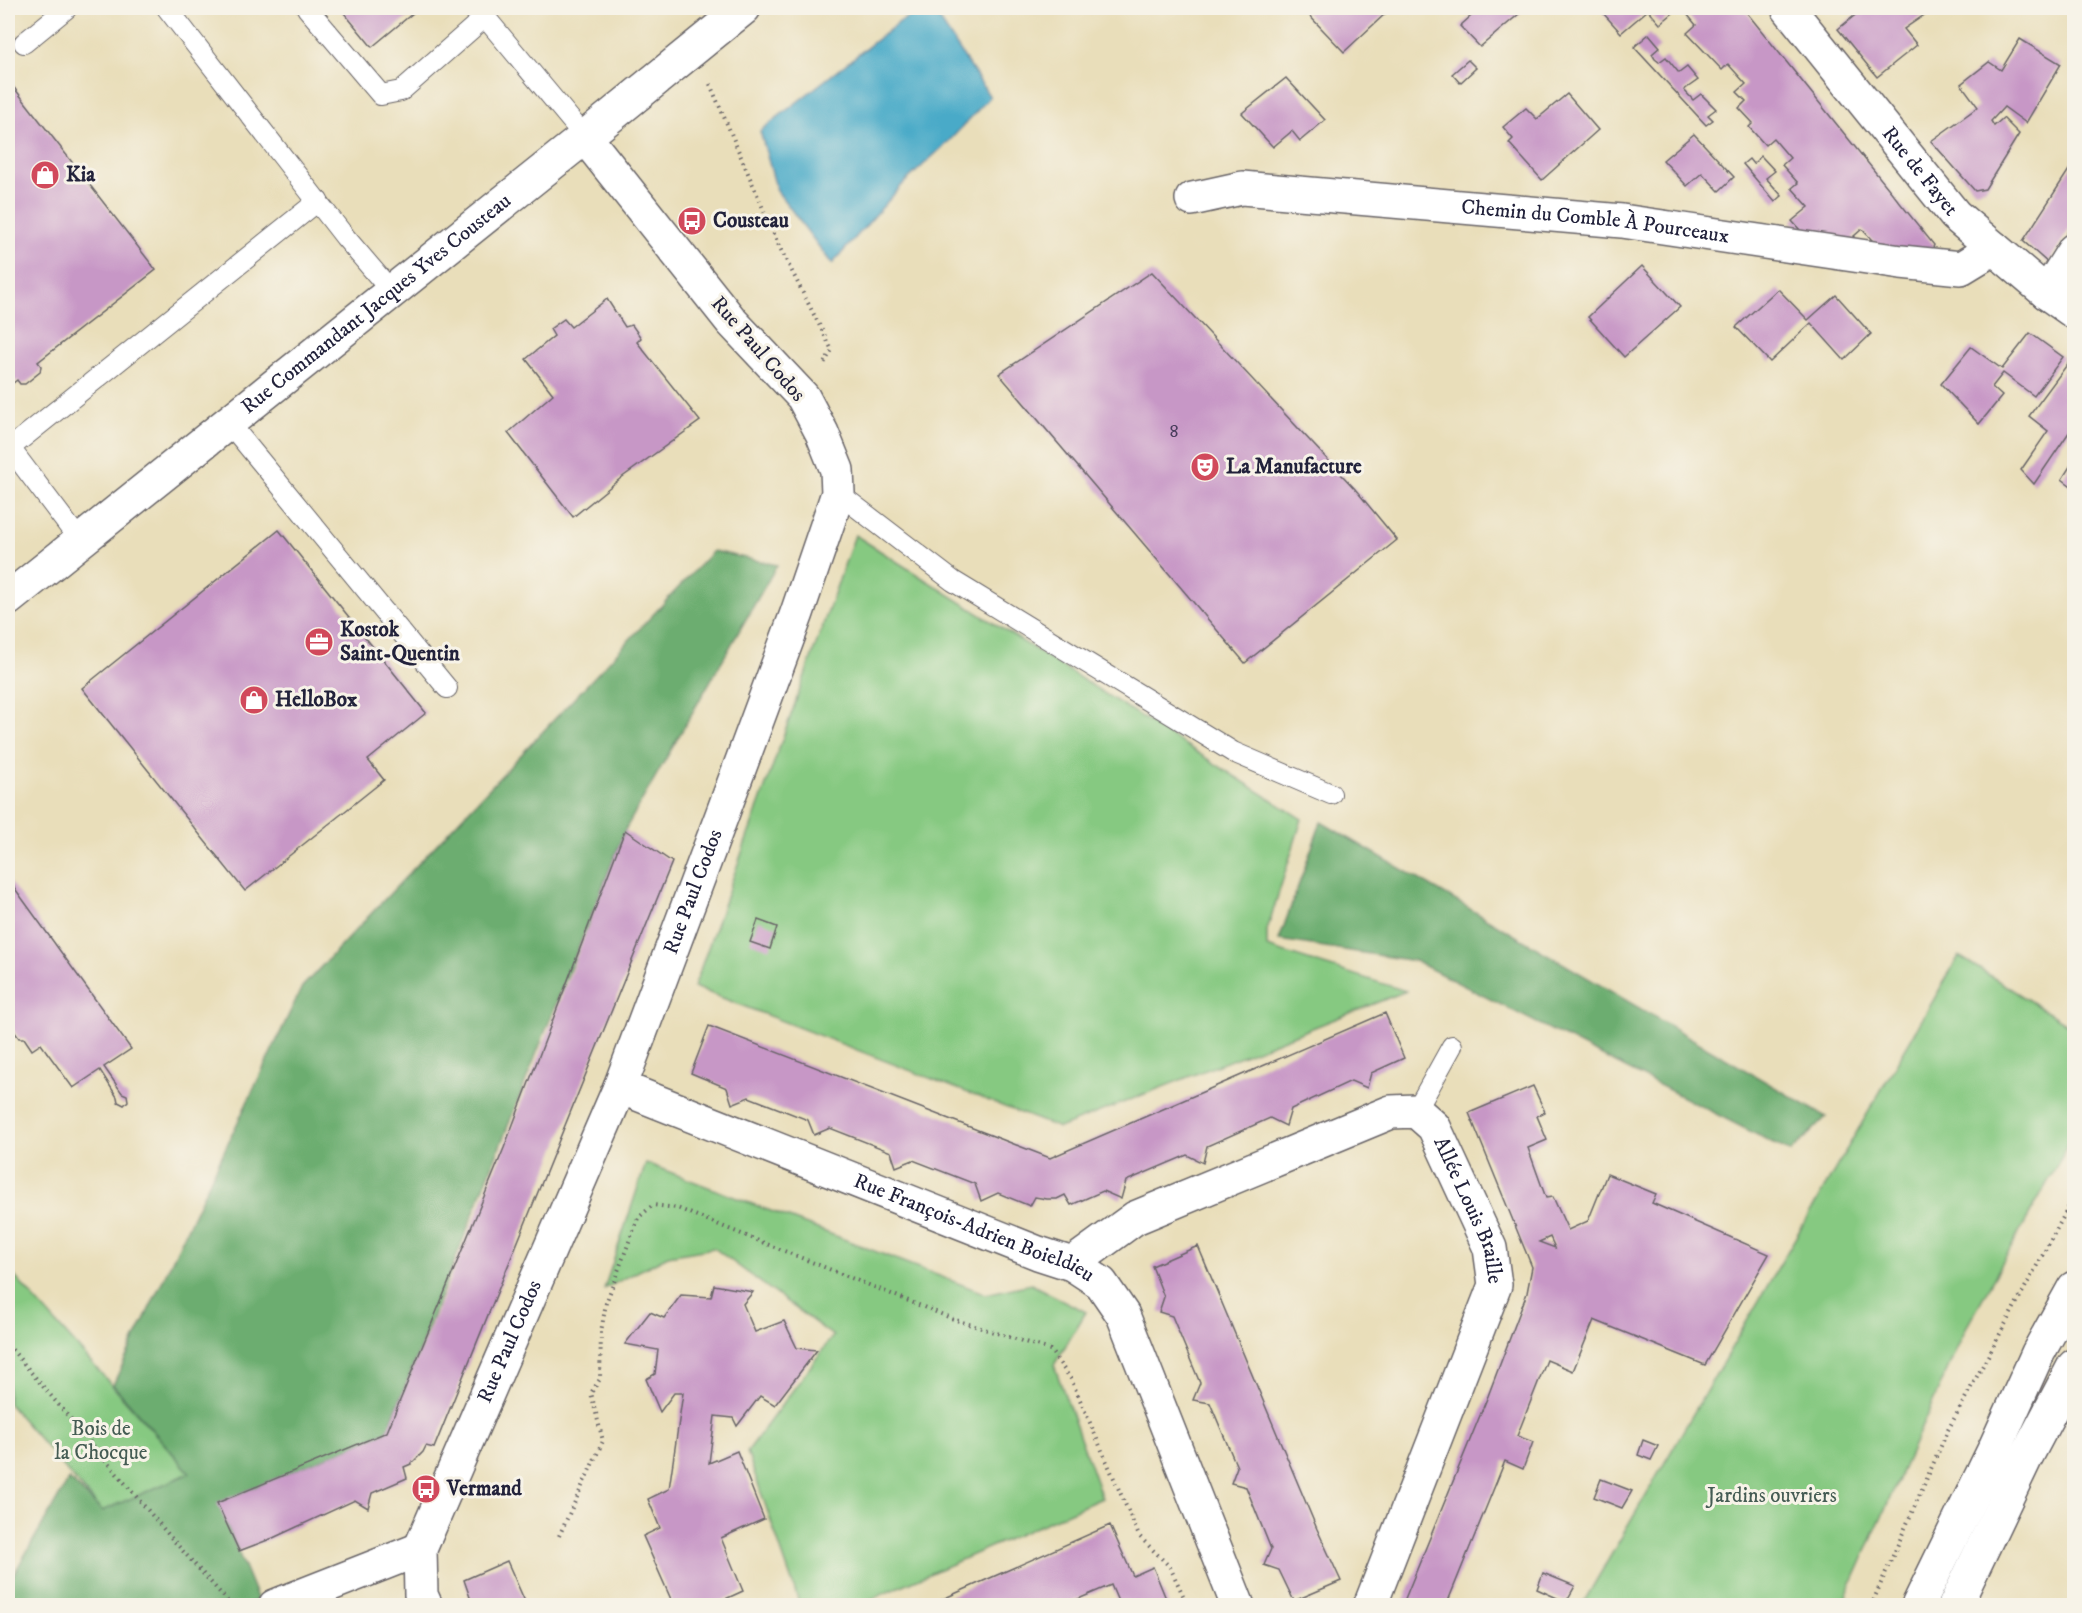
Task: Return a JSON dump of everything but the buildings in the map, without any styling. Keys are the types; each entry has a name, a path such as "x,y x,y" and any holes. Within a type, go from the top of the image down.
{"street":[{"name":"Rue Commandant Jacques Yves Cousteau","path":"8,599 744,8"},
{"name":"Rue de Fayet","path":"1788,8 1955,215 2047,293 2074,312"},
{"name":"Rue Paul Codos","path":"420,1550 620,1087 731,793 838,493 837,470 822,432 803,397 732,322 585,137"},
{"name":"Chemin du Comble À Pourceaux","path":"1192,200 1242,188 1622,221 1901,262 1961,268 1994,248"},
{"path":"2047,293 2074,250"},
{"name":"Rue François-Adrien Boieldieu","path":"620,1087 1072,1264 1101,1283 1123,1315 1238,1605"},
{"path":"1072,1264 1135,1218 1391,1113 1416,1111"},
{"name":"Allée Louis Braille","path":"1370,1605 1495,1285 1490,1248 1434,1127 1416,1111"},
{"path":"1918,1605 1994,1450 2038,1353 2074,1288"},
{"path":"1955,1605 2026,1457 2074,1366"},
{"path":"275,1605 420,1550 421,1595 426,1605"}],"lane":[{"path":"24,43 67,8"},
{"path":"167,8 392,292"},
{"path":"307,8 381,95 400,91 486,12 585,137"},
{"path":"80,541 9,450 318,201"},
{"path":"229,423 447,688"},
{"path":"838,493 953,582 1233,752 1331,794"},
{"path":"1416,1111 1452,1046"}],"path":[{"path":"695,48 778,246 832,350 803,397"},
{"path":"1871,1605 1948,1430 2074,1197"},
{"path":"559,1536 603,1441 591,1393 600,1379 601,1332 606,1303 638,1218 653,1205 677,1209 956,1320 1050,1350 1071,1379 1138,1536 1170,1567 1188,1605"},
{"path":"8,1345 173,1540 232,1605"}],"green space":[{"path":"855,535 1302,819 1267,930 1267,947 1406,991 1059,1128 694,987"},
{"path":"713,551 777,565 625,830 387,1432 218,1503 258,1600 245,1606 8,1606 8,1584 69,1479 102,1511 190,1473 113,1385 302,987"},
{"path":"1321,822 1826,1117 1791,1152 1415,961 1279,940"},
{"name":"Jardins ouvriers","path":"1959,956 2074,1029 2074,1135 1966,1328 1842,1605 1582,1605"},
{"path":"646,1163 986,1294 1031,1284 1086,1312 1054,1365 1102,1498 858,1605 800,1605 747,1452 833,1336 714,1248 668,1256 604,1289"},
{"name":"Bois de la Chocque","path":"8,1269 190,1473 102,1511 8,1403"}],"water":[{"path":"926,8 932,8 990,97 950,140 903,184 832,264 777,191 760,131 901,21"}],"place":[{"name":"Kia","path":"45,175"},
{"name":"Cousteau","path":"692,221"},
{"name":"La Manufacture","path":"1205,467"},
{"name":"Kostok Saint-Quentin","path":"319,642"},
{"name":"HelloBox","path":"254,700"},
{"name":"Vermand","path":"426,1489"}]}
